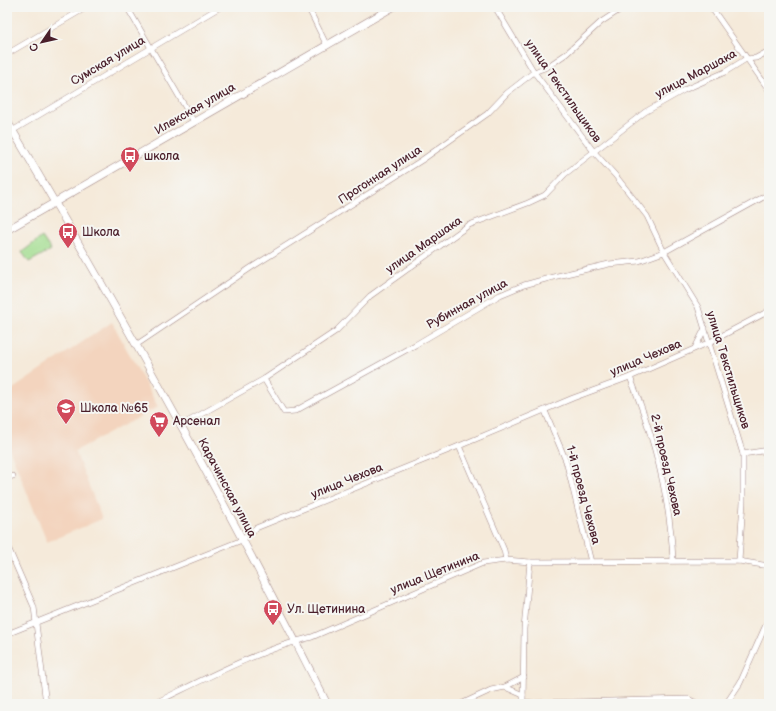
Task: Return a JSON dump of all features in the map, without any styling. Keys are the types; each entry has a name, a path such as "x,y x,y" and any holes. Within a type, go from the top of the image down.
{"street":[{"path":"7,54 87,7"},
{"path":"128,7 194,122"},
{"name":"Сумская улица","path":"10,132 150,47 220,7"},
{"path":"308,7 327,46"},
{"name":"Илекская улица","path":"7,230 393,7"},
{"name":"улица Текстильщиков","path":"495,7 534,72 594,152 615,175 647,216 664,252 698,307 710,342 743,454 743,502 739,561"},
{"name":"Прогонная улица","path":"136,345 252,267 422,160 487,114 508,93 534,72 546,67 566,54 600,22 624,7"},
{"path":"711,7 769,90"},
{"name":"улица Маршака","path":"180,426 264,379 336,331 370,296 469,225 521,206 545,195 566,174 645,112 684,90 725,72 746,59 756,58 769,50"},
{"name":"Карачинская улица","path":"7,121 10,132 56,202 136,345 296,641 327,704"},
{"name":"Рубинная улица","path":"264,379 284,412 295,411 415,345 500,295 524,285 553,277 609,264 640,261 664,252 769,194"},
{"name":"улица Чехова","path":"7,634 242,540 256,528 545,411 573,398 630,377 710,342 769,311"},
{"name":"улица Чехова","path":"695,348 705,328"},
{"name":"2-й проезд Чехова","path":"630,377 643,409 656,452 668,508 673,560"},
{"name":"1-й проезд Чехова","path":"545,411 566,461 590,562"},
{"path":"459,446 504,550 506,560"},
{"path":"743,454 769,450"},
{"path":"7,478 13,476"},
{"path":"7,545 34,607 46,704"},
{"name":"улица Щетинина","path":"152,704 220,671 296,641 312,637 483,563 506,560 530,562 590,562 673,560 739,561 769,566"},
{"path":"530,562 524,629 523,703 688,699 698,704"},
{"path":"726,704 740,683 767,630 769,618"},
{"path":"461,704 491,690 505,687 524,676"},
{"path":"505,687 523,695"}],"shaded area":[{"name":"Школа №65","path":"112,322 158,407 75,451 102,519 47,542 7,443 7,393"}],"green space":[{"path":"42,237 51,250 29,262 22,252"}],"place":[{"name":"школа","path":"130,173"},
{"name":"Школа","path":"68,249"},
{"name":"Школа №65","path":"66,425"},
{"name":"Арсенал","path":"159,438"},
{"name":"Ул. Щетинина","path":"273,626"}]}
